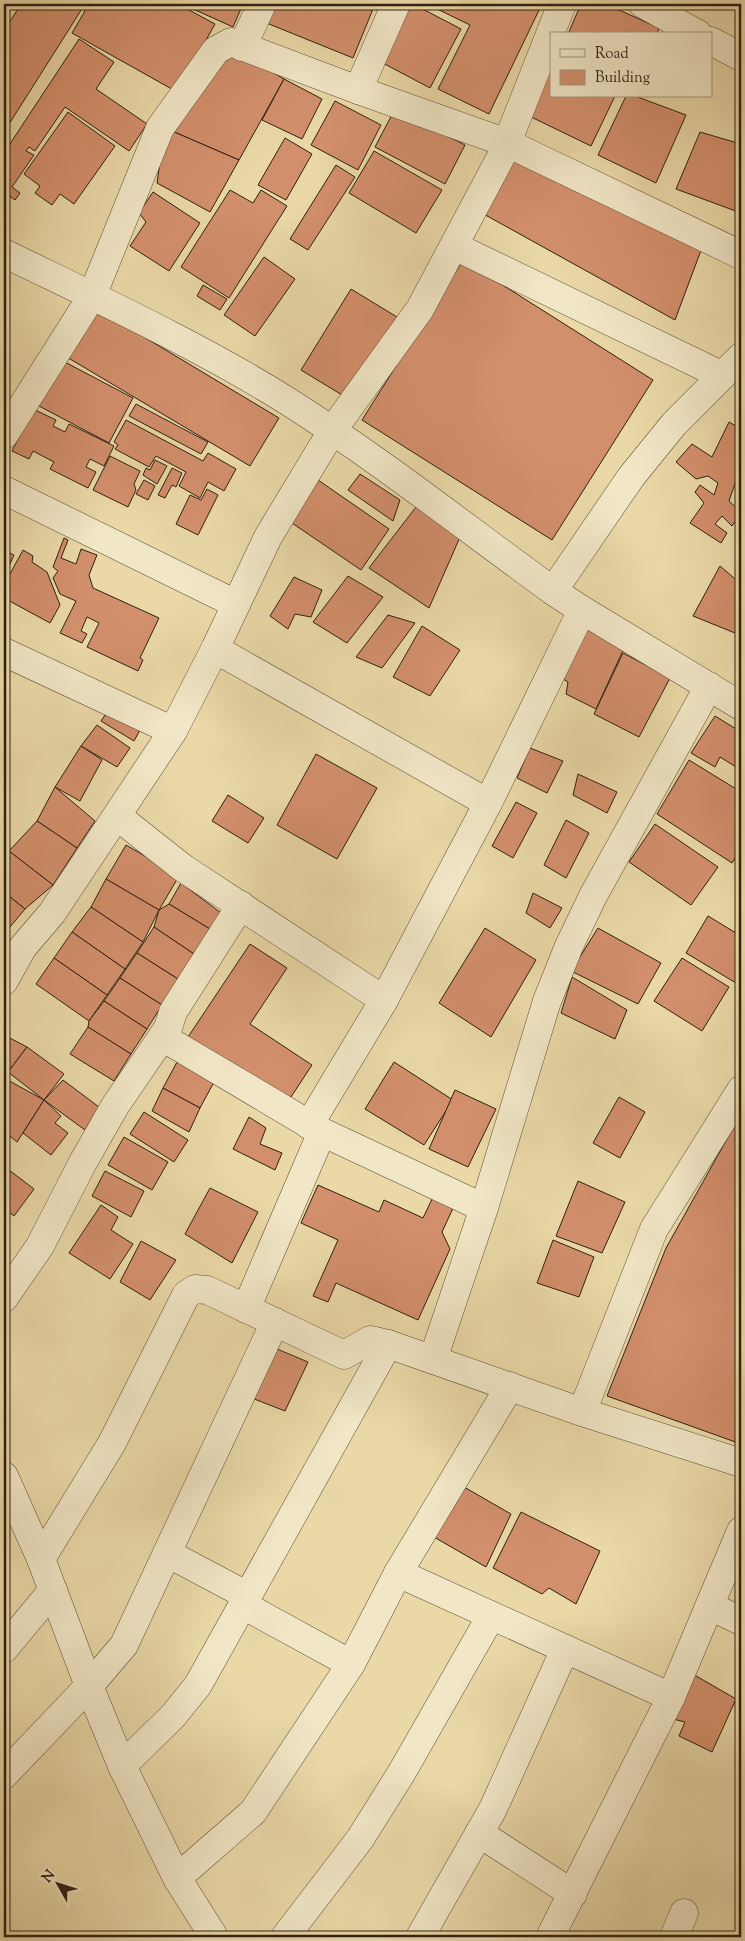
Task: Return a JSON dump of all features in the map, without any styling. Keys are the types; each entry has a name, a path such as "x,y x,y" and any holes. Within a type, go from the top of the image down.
{"street":[{"path":"242,47 262,4"},
{"path":"358,90 396,4"},
{"path":"551,32 562,4"},
{"path":"642,4 694,32"},
{"path":"4,981 24,948 52,913 173,731 215,649 268,537 332,431 420,309 503,153 550,34"},
{"path":"4,435 92,296 160,128 216,50 230,42 358,90 507,142 741,254"},
{"path":"712,42 741,57"},
{"path":"454,246 721,375"},
{"path":"4,253 229,366 289,402 582,610 741,706"},
{"path":"554,591 631,477 674,424 741,357"},
{"path":"4,490 236,604"},
{"path":"246,1309 316,1129 488,803 582,610"},
{"path":"215,649 488,803"},
{"path":"4,652 173,731"},
{"path":"432,1359 484,1208 547,1001 569,946 593,896 708,686"},
{"path":"117,816 183,868 384,1000"},
{"path":"4,1298 40,1246 82,1164 115,1106 168,1028 173,1012 241,905"},
{"path":"162,1037 316,1129 484,1208"},
{"path":"582,1412 654,1230 741,1090"},
{"path":"42,1559 112,1443 186,1295 195,1289 207,1290 344,1356 370,1340 388,1344 582,1412 741,1462"},
{"path":"4,1775 89,1686 124,1645 274,1322"},
{"path":"122,1766 173,1716 198,1685 388,1344"},
{"path":"177,1878 253,1812 351,1664 398,1573 510,1386"},
{"path":"4,1476 42,1559 89,1686 122,1766 177,1878 214,1937"},
{"path":"550,1937 671,1697 741,1531"},
{"path":"167,1553 351,1664"},
{"path":"398,1573 671,1697"},
{"path":"4,1650 53,1590"},
{"path":"710,1606 741,1621"},
{"path":"285,1937 360,1839 402,1772 491,1616"},
{"path":"420,1937 492,1809 565,1649"},
{"path":"479,1833 573,1894"}],"building":[{"path":"21,4 65,4 70,7 73,4 85,4 4,132 4,31"},
{"path":"89,4 178,4 215,24 177,92 72,33"},
{"path":"195,4 243,4 233,27 193,9"},
{"path":"271,4 375,4 353,58 264,22"},
{"path":"409,4 413,4 461,29 430,88 379,61"},
{"path":"427,4 542,4 489,114 438,89 470,25"},
{"path":"581,4 606,4 659,28 658,32 569,32"},
{"path":"79,39 114,62 96,89 147,124 129,151 65,107 35,151 29,147 26,151 34,155 12,187 20,193 15,200 4,192 4,153"},
{"path":"230,47 284,79 239,160 165,128"},
{"path":"550,71 550,98 614,98 591,146 529,116"},
{"path":"284,79 322,99 302,139 262,120"},
{"path":"625,98 640,98 686,115 656,183 598,155"},
{"path":"335,101 381,125 358,170 311,145"},
{"path":"395,109 465,145 445,184 375,147"},
{"path":"68,112 115,146 74,204 60,194 52,205 35,193 40,186 24,174"},
{"path":"165,128 239,160 210,212 157,183"},
{"path":"700,132 741,144 741,213 676,189"},
{"path":"285,138 312,154 286,200 258,185"},
{"path":"374,151 442,190 416,233 349,193"},
{"path":"510,155 703,245 675,320 480,212"},
{"path":"336,165 355,177 308,250 290,239"},
{"path":"230,190 253,203 261,190 287,206 229,298 181,267"},
{"path":"153,192 200,223 169,271 130,246 146,222 139,213"},
{"path":"264,257 295,279 255,336 224,315"},
{"path":"463,260 653,380 552,540 362,420"},
{"path":"203,285 227,299 220,310 197,296"},
{"path":"351,289 397,317 347,398 301,370"},
{"path":"94,307 279,418 250,466 65,356"},
{"path":"63,361 133,398 109,443 39,406"},
{"path":"136,404 208,442 201,454 129,416"},
{"path":"33,409 56,420 53,426 65,432 69,424 114,446 104,466 90,459 86,467 96,472 88,488 50,469 54,462 33,451 29,459 12,451"},
{"path":"126,420 203,461 208,453 236,469 224,491 208,482 200,498 179,486 186,472 156,456 149,467 115,449 118,445 114,442"},
{"path":"729,422 741,429 741,466 729,501 741,512 732,526 722,516 715,524 727,533 721,543 690,523 704,503 695,492 700,485 714,495 718,483 708,476 696,479 676,462 692,444 712,457"},
{"path":"110,456 140,471 134,484 136,490 128,507 93,490"},
{"path":"155,460 167,466 157,484 143,475 146,468 150,470"},
{"path":"172,468 182,473 176,487 172,485 165,498 158,495"},
{"path":"360,474 400,500 393,521 348,490"},
{"path":"144,480 155,486 148,500 136,494"},
{"path":"318,480 389,529 361,570 289,521"},
{"path":"207,489 218,495 198,535 176,524 190,495 201,500"},
{"path":"416,507 460,537 429,608 369,568"},
{"path":"64,538 68,540 61,558 76,564 81,549 97,555 89,575 93,588 159,618 140,658 143,660 138,671 87,647 99,623 87,617 81,631 87,634 82,643 60,633 76,601 60,594 53,578 58,571 53,567"},
{"path":"4,550 14,555 4,577"},
{"path":"23,550 33,556 32,562 47,572 60,605 50,623 4,598 4,585"},
{"path":"720,566 741,584 741,590 736,596 741,597 741,628 735,633 693,616"},
{"path":"348,576 383,597 347,643 313,622"},
{"path":"294,577 322,590 311,617 295,614 288,629 270,616"},
{"path":"388,615 415,623 382,668 356,657"},
{"path":"577,619 625,646 596,709 566,694 568,682 552,672"},
{"path":"422,626 460,650 430,696 393,677"},
{"path":"623,653 670,678 639,737 594,714"},
{"path":"110,708 140,730 134,741 101,721"},
{"path":"715,716 741,732 741,770 720,757 715,767 691,753"},
{"path":"97,725 130,748 117,767 81,746"},
{"path":"81,746 102,760 80,801 55,787"},
{"path":"530,748 563,761 547,793 517,778"},
{"path":"316,754 377,788 337,859 277,825"},
{"path":"689,760 741,792 741,848 732,863 657,814"},
{"path":"578,774 617,792 607,813 573,795"},
{"path":"55,787 95,821 77,848 37,821"},
{"path":"228,795 264,818 248,843 212,821"},
{"path":"516,802 537,813 513,858 492,846"},
{"path":"566,820 589,833 566,878 544,865"},
{"path":"37,821 77,848 53,885 9,851"},
{"path":"655,824 718,867 691,905 629,862"},
{"path":"126,845 179,876 159,910 106,879"},
{"path":"9,851 53,885 25,909 4,892 4,857"},
{"path":"106,879 159,910 143,942 91,907"},
{"path":"181,883 221,913 210,929 169,904"},
{"path":"4,892 25,909 5,933 4,932"},
{"path":"533,893 562,908 550,928 526,913"},
{"path":"169,904 210,929 194,954 154,927 159,910"},
{"path":"91,907 143,942 125,969 72,932"},
{"path":"708,916 741,936 741,986 686,953"},
{"path":"154,927 194,954 178,979 137,953"},
{"path":"485,928 536,960 491,1037 439,1003"},
{"path":"598,928 661,963 638,1004 571,971"},
{"path":"72,932 125,969 107,995 54,958"},
{"path":"250,944 287,968 250,1024 312,1065 287,1103 188,1037"},
{"path":"137,953 178,979 162,1005 120,978"},
{"path":"54,958 107,995 89,1021 36,984"},
{"path":"682,958 729,987 702,1031 654,1001"},
{"path":"572,977 627,1010 615,1039 561,1013"},
{"path":"120,978 162,1005 147,1029 104,1001"},
{"path":"104,1001 147,1029 131,1054 88,1027 89,1021"},
{"path":"88,1027 131,1054 114,1081 70,1054"},
{"path":"4,1035 27,1047 8,1072 4,1070"},
{"path":"27,1047 64,1074 44,1100 8,1072"},
{"path":"177,1062 214,1082 200,1108 163,1088"},
{"path":"394,1062 453,1100 424,1145 365,1109"},
{"path":"4,1078 44,1100 17,1142 4,1131"},
{"path":"63,1080 99,1107 85,1130 44,1100"},
{"path":"163,1088 200,1108 189,1132 152,1111"},
{"path":"455,1090 496,1109 468,1167 429,1149"},
{"path":"619,1097 645,1112 620,1158 593,1143"},
{"path":"44,1100 61,1116 55,1123 68,1133 51,1155 23,1133"},
{"path":"144,1112 188,1140 174,1162 130,1134"},
{"path":"741,1114 741,1444 607,1396 666,1248"},
{"path":"249,1117 266,1128 260,1144 282,1153 275,1170 233,1149"},
{"path":"124,1137 168,1162 152,1190 108,1165"},
{"path":"5,1167 34,1189 14,1216 4,1208"},
{"path":"105,1171 144,1191 131,1217 92,1196"},
{"path":"578,1181 625,1202 602,1253 556,1236"},
{"path":"318,1185 379,1212 384,1200 423,1218 433,1197 454,1206 442,1232 450,1249 418,1320 336,1283 328,1302 313,1296 338,1240 301,1223"},
{"path":"210,1188 258,1212 232,1263 185,1234"},
{"path":"101,1205 118,1217 111,1230 133,1244 110,1279 69,1253"},
{"path":"553,1240 594,1257 579,1297 537,1283"},
{"path":"141,1241 176,1260 150,1300 120,1282"},
{"path":"270,1346 308,1362 285,1411 244,1395"},
{"path":"457,1483 511,1514 486,1567 427,1533"},
{"path":"521,1512 600,1551 576,1604 549,1588 542,1594 493,1568"},
{"path":"691,1673 736,1699 712,1752 679,1736 685,1722 669,1718"}]}
